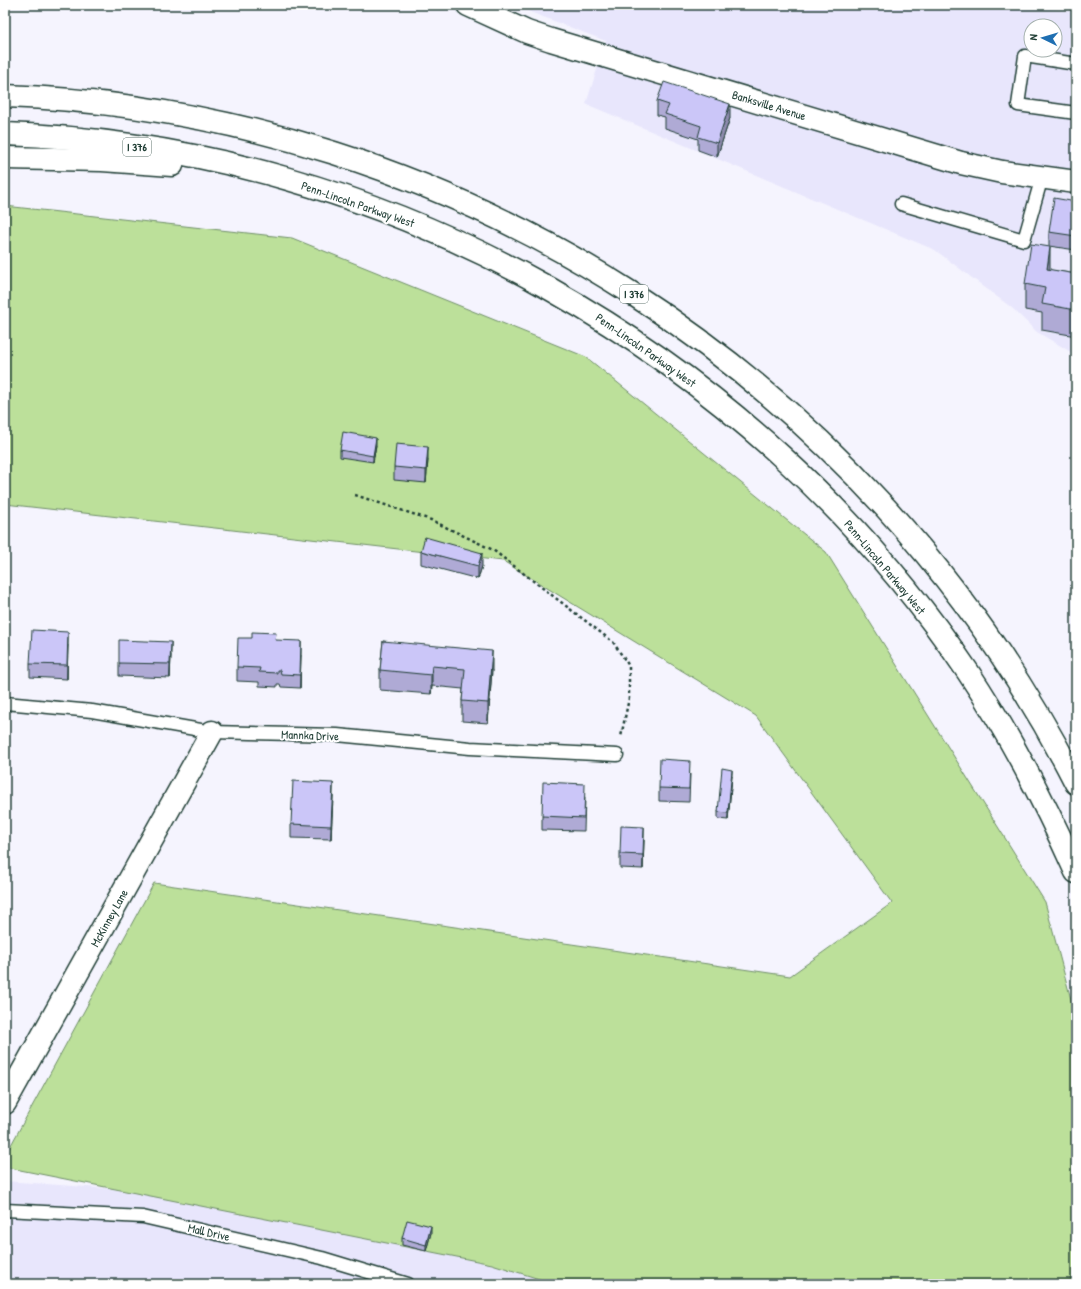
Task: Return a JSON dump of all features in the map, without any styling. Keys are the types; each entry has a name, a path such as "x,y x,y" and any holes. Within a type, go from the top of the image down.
{"main road":[{"name":"Banksville Avenue","path":"468,5 527,32 566,45 961,162 982,168 1076,182"},
{"name":"I 376","path":"5,96 84,101 149,109 213,121 277,136 338,154 400,175 513,225 576,259 631,292 682,326 735,366 833,451 878,498 920,546 999,651 1032,704 1076,783"},
{"name":"Penn-Lincoln Parkway West","path":"5,134 81,139 205,159 267,174 327,191 386,211 496,259 551,288 610,324 660,358 711,396 806,478 870,547 900,582 963,666 1000,723 1029,775 1076,872"},
{"path":"5,158 102,160 267,174"},
{"name":"McKinney Lane","path":"5,1103 212,732"}],"lane":[{"path":"1076,64 1025,56 1018,105 1076,112"},
{"path":"902,204 1024,240 1042,177"},
{"name":"Mannka Drive","path":"5,703 92,711 212,732 337,735 470,748 617,755"},
{"name":"Mall Drive","path":"5,1210 143,1217 322,1258 408,1284"}],"path":[{"path":"355,495 431,520 493,550 613,642 629,666 629,698 617,755"}],"shaded area":[{"path":"512,5 1016,5 1076,12 1076,355 1037,332 1012,308 935,250 586,104 606,41"},
{"path":"5,1181 575,1223 578,1284 5,1284"}],"green space":[{"path":"5,206 292,238 586,357 826,552 1045,902 1076,1018 1076,1284 555,1284 492,1264 5,1167 5,1156 154,883 790,976 892,903 756,716 503,561 5,504"}],"building":[{"path":"664,82 730,104 717,143 698,137 701,126 665,114 669,105 657,101"},
{"path":"1054,198 1076,202 1076,236 1049,232"},
{"path":"1031,244 1050,247 1047,269 1076,274 1076,310 1042,304 1045,288 1025,284"},
{"path":"343,432 376,438 373,456 340,450"},
{"path":"396,444 428,447 426,470 394,467"},
{"path":"425,537 482,553 478,566 421,551"},
{"path":"32,630 68,632 67,665 30,664"},
{"path":"252,632 276,633 275,640 301,641 300,675 281,674 280,670 277,670 277,673 259,672 260,668 237,667 238,638 252,638"},
{"path":"119,640 171,642 170,664 119,663"},
{"path":"383,641 492,651 488,703 462,701 465,669 432,666 431,675 380,670"},
{"path":"660,759 690,761 689,789 659,788"},
{"path":"722,768 732,770 728,813 718,812"},
{"path":"293,781 333,783 331,826 291,824"},
{"path":"543,782 585,784 584,818 542,816"},
{"path":"621,826 644,827 643,855 620,854"},
{"path":"407,1220 431,1226 426,1245 402,1238"}]}
